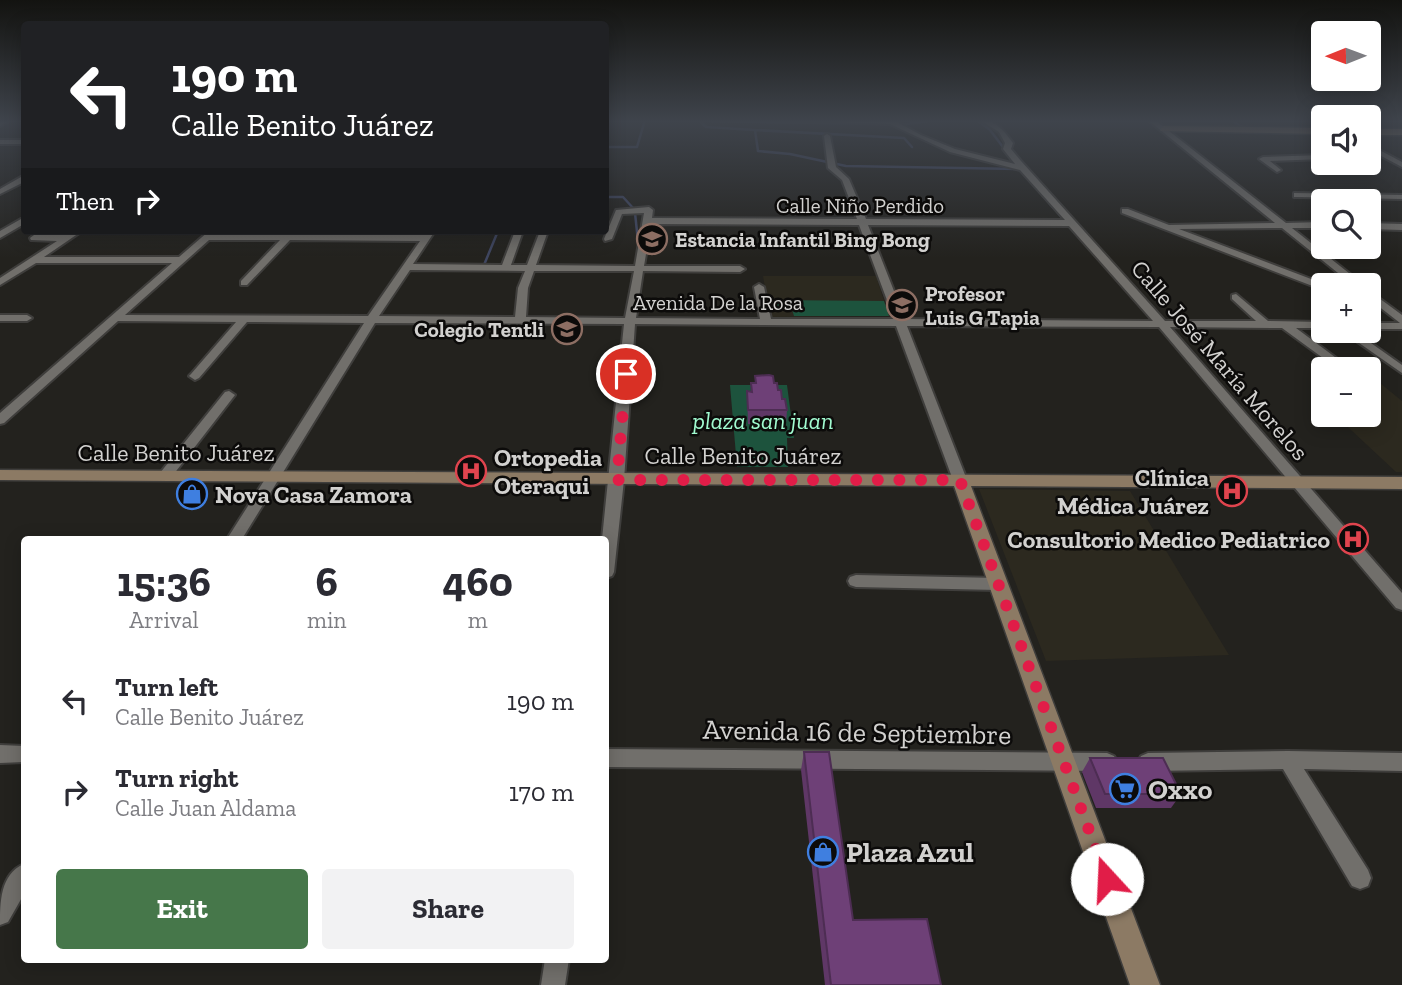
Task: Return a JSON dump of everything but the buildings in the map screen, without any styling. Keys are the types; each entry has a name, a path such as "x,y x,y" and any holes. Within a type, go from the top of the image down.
{"main road":[{"name":"Calle Benito Juárez","path":"0,475 1402,483"},
{"path":"960,480 1145,985"}],"street":[{"path":"834,166 851,191 960,480"},
{"path":"1014,166 1023,168"},
{"path":"1209,166 1344,273"},
{"path":"1273,166 1278,170"},
{"name":"Calle José María Morelos","path":"1023,168 1161,323 1402,604"},
{"path":"0,192 21,180"},
{"path":"1375,186 1398,197"},
{"path":"1297,195 1398,197"},
{"path":"608,239 615,217 623,211 649,210 630,321 609,547"},
{"path":"1125,211 1311,282"},
{"name":"Calle Niño Perdido","path":"649,221 1072,223"},
{"path":"0,223 21,222"},
{"path":"0,235 21,223"},
{"path":"1164,226 1311,225"},
{"path":"1381,226 1402,227"},
{"path":"0,282 72,235"},
{"path":"0,419 209,235"},
{"path":"279,235 318,235"},
{"path":"236,536 371,320 429,235"},
{"path":"505,268 517,235"},
{"path":"520,321 523,288 542,235"},
{"path":"244,283 288,237"},
{"path":"34,238 68,238"},
{"path":"511,251 536,250"},
{"path":"35,260 179,260"},
{"path":"407,267 740,269"},
{"path":"759,287 766,320"},
{"path":"1236,297 1266,325"},
{"path":"1381,303 1399,318"},
{"path":"1381,310 1399,318"},
{"path":"0,318 27,318"},
{"name":"Avenida De la Rosa","path":"114,318 1311,325"},
{"path":"195,376 243,320"},
{"path":"1285,325 1329,357"},
{"path":"1381,326 1402,326"},
{"path":"1364,343 1402,370"},
{"path":"165,476 229,395"},
{"path":"856,580 998,584"},
{"path":"0,754 21,754"},
{"name":"Avenida 16 de Septiembre","path":"609,758 1402,762"},
{"path":"1288,760 1360,878"},
{"path":"0,914 21,880"},
{"path":"554,985 557,963"}],"shaded area":[{"path":"763,276 876,276 889,316 770,317"},
{"path":"1381,384 1402,401 1402,472 1396,472 1348,427 1381,427"},
{"path":"979,489 1130,491 1229,655 1046,661"}],"green space":[{"path":"768,300 884,301 889,316 794,316 791,306 769,306"},
{"name":"plaza san juan","path":"730,385 787,385 794,438 787,438 788,467 737,467"}],"waterway":[{"path":"846,166 1018,169"},
{"path":"1043,196 1065,221"},
{"path":"609,197 623,197 633,208"},
{"path":"635,213 638,241"},
{"path":"484,265 496,235"}],"place":[{"name":"Estancia Infantil Bing Bong","path":"652,239"},
{"name":"Profesor Luis G Tapia","path":"902,305"},
{"name":"Colegio Tentli","path":"567,329"},
{"name":"Ortopedia Oteraqui","path":"471,471"},
{"name":"Clínica Médica Juárez","path":"1232,491"},
{"name":"Nova Casa Zamora","path":"192,494"},
{"name":"Consultorio Medico Pediatrico","path":"1353,539"},
{"name":"Oxxo","path":"1125,789"},
{"name":"Plaza Azul","path":"823,852"}],"route":[{"path":"626,374 617,480 960,480 1107,879"}]}
